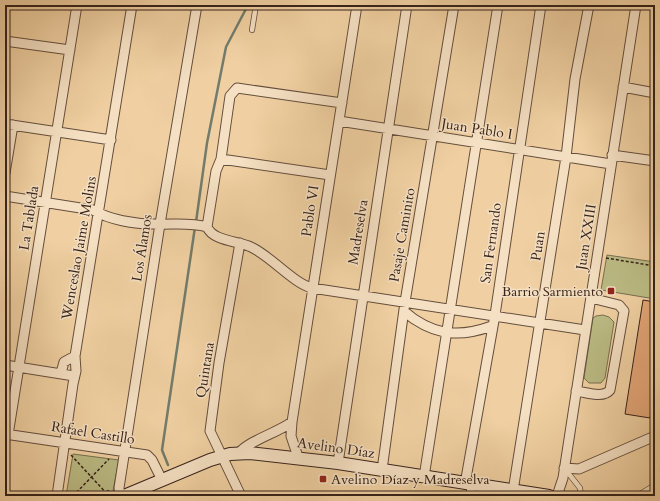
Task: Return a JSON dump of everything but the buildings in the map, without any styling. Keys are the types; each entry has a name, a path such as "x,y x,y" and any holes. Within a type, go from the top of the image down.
{"street":[{"name":"La Tablada","path":"7,435 77,5"},
{"name":"Wenceslao Jaime Molins","path":"57,496 76,365 74,356 99,214 132,5"},
{"name":"Los Álamos","path":"120,496 120,451 197,5"},
{"name":"Pablo VI","path":"298,457 291,436 292,422 357,5"},
{"name":"Madreselva","path":"338,463 362,295 407,5"},
{"name":"Pasaje Caminito","path":"382,470 405,312 405,302 454,5"},
{"path":"424,477 498,5"},
{"name":"San Fernando","path":"469,488 541,5"},
{"name":"Puan","path":"513,491 566,157 575,79 589,5"},
{"name":"Juan XXIII","path":"557,496 564,468 636,5"},
{"path":"5,41 70,50"},
{"path":"623,87 655,93"},
{"path":"199,225 221,159 230,96 237,88 342,103"},
{"name":"Juan Pablo I","path":"339,122 566,157 655,161"},
{"path":"5,173 9,125 110,140"},
{"path":"221,159 330,175"},
{"path":"5,196 93,210 105,217 160,224 199,225 212,235 240,243 264,254 302,284 312,288 585,330"},
{"name":"Quintana","path":"240,243 219,363 210,427 211,435 241,496"},
{"path":"576,390 600,395 608,393 610,390 624,311 619,305 591,298"},
{"path":"405,312 414,319 446,333 466,333 492,326"},
{"path":"61,374 64,362 74,356"},
{"path":"5,364 74,376"},
{"path":"239,453 246,446 276,433 292,422"},
{"name":"Rafael Castillo","path":"7,435 64,445 120,451 150,458 162,480"},
{"path":"564,468 579,469 655,436"},
{"name":"Avelino Díaz","path":"124,496 222,456 239,453 259,453 298,457 424,477 469,488 513,491 549,496"}],"lane":[{"path":"252,30 256,5"},
{"path":"564,468 580,488 583,496"},
{"path":"561,484 565,481 571,480 576,483"},
{"path":"637,496 655,485"}],"path":[{"path":"597,257 655,266"},
{"path":"64,445 110,496"},
{"path":"73,496 120,451"}],"green space":[{"path":"607,255 655,262 655,299 601,290"},
{"path":"603,315 609,317 614,322 605,378 601,383 589,383 584,378 593,318"},
{"path":"73,454 119,460 113,491 101,496 66,496"}],"waterway":[{"path":"196,222 207,143 226,47 248,5"},
{"path":"168,465 162,450 195,227"}],"place":[{"name":"Barrio Sarmiento","path":"611,291"},
{"name":"Avelino Díaz y Madreselva","path":"323,479"}]}
